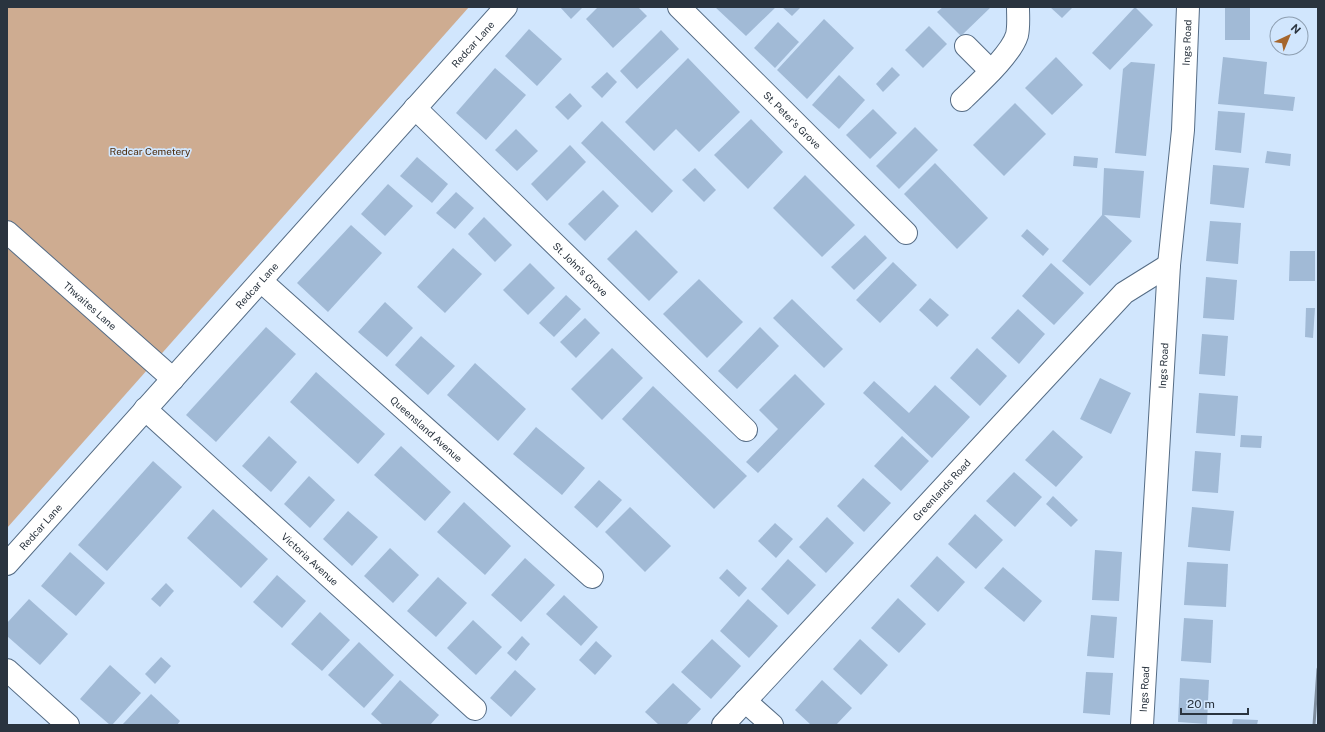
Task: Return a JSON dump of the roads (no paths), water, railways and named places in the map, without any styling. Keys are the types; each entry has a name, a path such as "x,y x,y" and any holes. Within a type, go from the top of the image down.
{"street":[{"name":"Redcar Lane","path":"7,564 506,7"},
{"name":"St. Peter's Grove","path":"679,7 906,233"},
{"path":"962,100 991,71 1009,49 1017,36 1019,20 1018,7"},
{"name":"Ings Road","path":"1142,725 1169,265 1183,130 1188,7"},
{"path":"966,46 991,71"},
{"name":"St. John's Grove","path":"415,108 746,430"},
{"name":"Thwaites Lane","path":"7,232 172,379"},
{"name":"Greenlands Road","path":"723,725 1124,293 1169,265"},
{"name":"Queensland Avenue","path":"261,281 592,578"},
{"name":"Victoria Avenue","path":"145,409 475,709"},
{"path":"7,670 68,725"},
{"path":"745,701 772,725"}],"railway":[{"path":"1314,725 1318,669"}],"park label":[{"name":"Redcar Cemetery","path":"150,151"}]}
